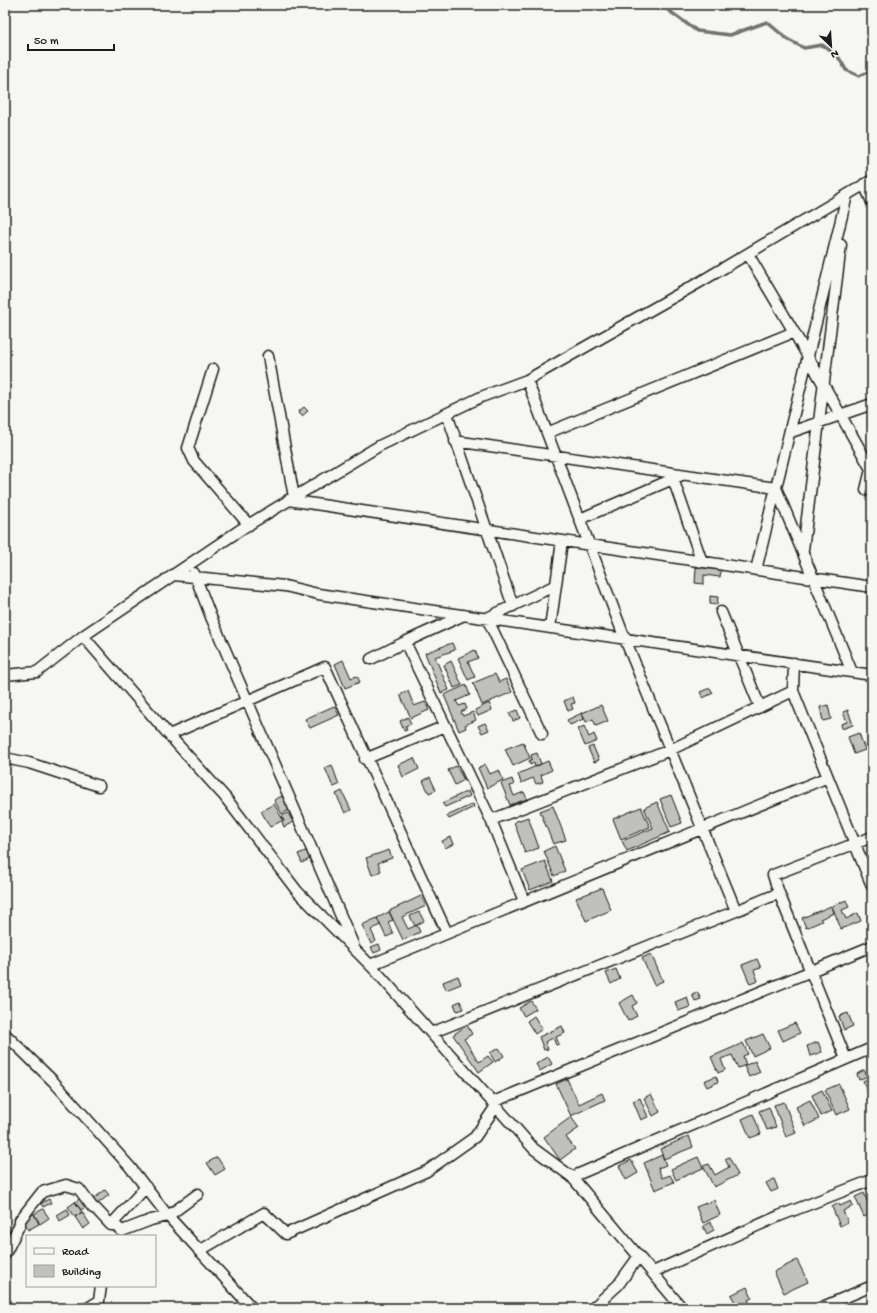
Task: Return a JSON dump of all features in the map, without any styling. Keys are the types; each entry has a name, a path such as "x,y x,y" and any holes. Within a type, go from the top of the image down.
{"street":[{"path":"5,676 37,672 83,636 191,563 291,498 379,446 481,397 527,380 748,254 868,182 872,202"},
{"path":"756,570 847,195"},
{"path":"803,550 847,195"},
{"path":"748,254 871,467 866,490"},
{"path":"547,433 794,332"},
{"path":"268,356 291,498"},
{"path":"213,369 188,448 194,461 249,525"},
{"path":"527,380 625,639 736,911"},
{"path":"790,432 872,404"},
{"path":"447,414 455,441 513,606"},
{"path":"455,441 675,475 776,488"},
{"path":"580,519 675,475"},
{"path":"675,475 702,562"},
{"path":"776,488 803,550 852,672"},
{"path":"291,498 486,530 872,587"},
{"path":"550,628 562,541"},
{"path":"191,563 211,617 356,950"},
{"path":"174,575 285,586 318,594 872,674"},
{"path":"486,618 556,585"},
{"path":"721,612 760,707"},
{"path":"371,659 465,615"},
{"path":"486,618 542,734"},
{"path":"83,636 225,797 297,891 370,965 534,1149 572,1177 682,1308"},
{"path":"405,642 491,820 524,901"},
{"path":"794,663 793,691 872,886"},
{"path":"169,735 324,667 365,759 447,933"},
{"path":"491,820 670,750 793,691"},
{"path":"365,759 446,726"},
{"path":"5,758 29,763 99,786"},
{"path":"370,965 828,777"},
{"path":"846,1059 773,875 872,837"},
{"path":"431,1033 779,893"},
{"path":"199,1250 264,1213 286,1234 428,1171 475,1137 494,1104 811,970 872,946"},
{"path":"5,1034 53,1081 130,1167 168,1216 252,1308"},
{"path":"572,1177 872,1048"},
{"path":"653,1272 779,1216 872,1180"},
{"path":"5,1254 20,1224 20,1220 42,1192 52,1188 66,1185 80,1189 93,1208 96,1209 111,1225 114,1225 122,1234 151,1220 168,1216 198,1194"},
{"path":"111,1225 146,1187"},
{"path":"593,1308 618,1285 639,1256"},
{"path":"820,1308 872,1286"},
{"path":"88,1308 98,1305 101,1287"}],"building":[{"path":"304,407 308,411 302,416 298,412"},
{"path":"696,567 721,570 720,577 704,575 704,584 695,583"},
{"path":"710,596 718,597 717,605 710,604"},
{"path":"452,643 455,650 435,657 449,690 441,693 425,653"},
{"path":"475,650 478,658 468,662 475,677 468,680 458,658"},
{"path":"343,660 351,678 357,676 360,682 345,688 335,664"},
{"path":"451,661 462,685 454,688 444,665"},
{"path":"495,674 499,682 506,679 512,692 482,705 473,683"},
{"path":"466,685 470,695 456,701 459,706 465,704 467,709 461,712 463,716 473,712 476,720 465,725 466,728 459,731 444,695"},
{"path":"710,688 713,693 703,698 700,692"},
{"path":"408,691 414,706 425,702 429,710 411,718 400,695"},
{"path":"573,697 575,703 571,704 573,709 568,711 564,701"},
{"path":"489,703 492,710 478,716 475,710"},
{"path":"601,705 608,721 596,726 593,719 586,722 582,713"},
{"path":"828,705 831,719 823,721 820,707"},
{"path":"334,706 339,715 310,728 305,719"},
{"path":"517,710 520,718 513,721 509,713"},
{"path":"848,710 853,725 842,729 841,724 847,722 843,712"},
{"path":"582,713 584,719 570,725 567,720"},
{"path":"408,717 411,724 405,726 407,730 404,731 400,721"},
{"path":"485,723 489,730 482,733 478,726"},
{"path":"584,726 589,737 594,734 597,741 585,746 578,729"},
{"path":"859,733 865,750 854,754 848,737"},
{"path":"523,742 530,758 513,766 505,749"},
{"path":"593,746 599,760 594,762 588,748"},
{"path":"537,753 541,764 535,767 534,763 530,765 529,761 532,759 531,755"},
{"path":"414,758 419,769 403,777 398,765"},
{"path":"548,761 552,770 541,775 543,782 536,784 533,778 521,783 518,774"},
{"path":"485,764 490,774 499,770 503,780 487,788 478,768"},
{"path":"332,765 339,785 333,787 325,768"},
{"path":"456,766 464,780 455,785 448,770"},
{"path":"430,777 436,790 429,793 423,781"},
{"path":"512,779 514,785 510,786 514,796 524,792 527,799 510,805 501,783"},
{"path":"342,791 351,810 345,813 336,794"},
{"path":"468,791 470,796 445,807 442,803"},
{"path":"671,795 682,823 671,827 660,799"},
{"path":"282,796 289,810 282,814 274,800"},
{"path":"657,802 670,832 627,851 622,841 653,828 644,808"},
{"path":"274,804 283,820 270,827 261,811"},
{"path":"473,804 474,807 449,819 447,816"},
{"path":"553,806 566,840 553,844 540,811"},
{"path":"641,807 650,827 621,839 613,819"},
{"path":"288,813 293,822 284,827 282,816"},
{"path":"528,817 539,848 525,853 514,822"},
{"path":"451,837 454,844 445,848 442,841"},
{"path":"555,846 565,871 554,876 544,851"},
{"path":"308,850 311,858 302,863 298,854"},
{"path":"389,850 392,858 378,863 381,871 372,875 366,858"},
{"path":"545,861 553,881 530,890 522,870"},
{"path":"602,888 611,910 586,921 576,898"},
{"path":"421,896 426,906 402,917 408,929 417,925 420,932 403,940 389,911"},
{"path":"846,900 849,907 842,910 846,919 858,913 861,921 841,929 832,906"},
{"path":"831,906 834,913 820,919 822,921 806,928 802,918"},
{"path":"389,912 393,920 388,922 393,934 386,937 377,918"},
{"path":"419,912 424,921 415,926 410,916"},
{"path":"377,918 380,925 371,930 376,941 371,944 362,925"},
{"path":"379,944 381,950 374,953 371,947"},
{"path":"651,954 663,981 654,985 642,958"},
{"path":"757,959 761,968 754,970 758,981 750,984 742,965"},
{"path":"616,969 620,979 611,984 606,973"},
{"path":"458,976 461,984 446,990 443,982"},
{"path":"697,992 701,999 695,1001 692,994"},
{"path":"633,995 637,1003 632,1006 637,1016 628,1021 619,1003"},
{"path":"687,997 690,1007 678,1011 675,1002"},
{"path":"460,1001 464,1009 457,1011 454,1004"},
{"path":"531,1001 536,1009 524,1016 519,1008"},
{"path":"848,1013 853,1026 844,1030 839,1016"},
{"path":"534,1016 542,1029 535,1034 527,1021"},
{"path":"795,1023 800,1033 783,1041 778,1030"},
{"path":"467,1025 472,1034 464,1039 479,1062 488,1056 493,1062 479,1072 453,1035"},
{"path":"562,1026 565,1033 556,1037 559,1044 556,1045 553,1038 545,1042 548,1049 544,1050 539,1037"},
{"path":"763,1034 770,1048 753,1056 746,1041"},
{"path":"818,1042 822,1052 810,1056 807,1046"},
{"path":"743,1043 748,1054 743,1056 746,1065 738,1068 732,1055 721,1059 725,1070 718,1073 711,1057"},
{"path":"499,1048 504,1056 495,1062 490,1053"},
{"path":"548,1057 552,1064 540,1071 536,1064"},
{"path":"755,1061 760,1072 749,1077 744,1066"},
{"path":"864,1070 867,1076 859,1080 857,1074"},
{"path":"716,1076 718,1082 707,1087 704,1081"},
{"path":"872,1077 872,1103 863,1081"},
{"path":"567,1079 579,1104 602,1093 605,1100 571,1116 556,1084"},
{"path":"839,1084 850,1109 836,1115 825,1090"},
{"path":"822,1090 832,1111 821,1116 812,1095"},
{"path":"651,1094 660,1112 653,1116 644,1098"},
{"path":"640,1098 648,1117 641,1120 633,1101"},
{"path":"810,1100 819,1119 805,1126 796,1107"},
{"path":"784,1102 796,1133 786,1137 774,1105"},
{"path":"769,1107 776,1127 767,1130 759,1111"},
{"path":"753,1114 761,1134 750,1138 742,1119"},
{"path":"571,1117 579,1128 566,1137 575,1149 560,1160 544,1137"},
{"path":"689,1136 693,1147 664,1159 660,1149"},
{"path":"662,1155 666,1165 658,1168 662,1178 670,1175 674,1182 655,1190 644,1163"},
{"path":"217,1157 225,1169 215,1175 207,1163"},
{"path":"698,1157 703,1168 676,1180 671,1169"},
{"path":"729,1157 738,1175 714,1187 703,1166 709,1164 715,1175 729,1167 725,1159"},
{"path":"631,1160 638,1173 626,1180 619,1166"},
{"path":"774,1179 778,1189 771,1192 766,1183"},
{"path":"105,1190 109,1195 96,1205 92,1200"},
{"path":"864,1193 872,1213 864,1217 855,1197"},
{"path":"81,1198 87,1206 81,1210 75,1202"},
{"path":"49,1199 51,1203 43,1207 41,1203"},
{"path":"714,1200 720,1215 703,1223 696,1207"},
{"path":"851,1201 853,1206 843,1211 848,1222 840,1226 832,1207 839,1203 840,1206"},
{"path":"75,1202 82,1212 75,1217 68,1207"},
{"path":"43,1209 49,1218 40,1224 34,1214"},
{"path":"67,1209 70,1215 60,1221 57,1215"},
{"path":"82,1212 90,1224 83,1229 75,1217"},
{"path":"34,1214 39,1224 28,1230 23,1220"},
{"path":"710,1222 714,1230 707,1234 703,1226"},
{"path":"797,1260 808,1282 784,1293 774,1272"},
{"path":"747,1287 752,1298 748,1300 752,1308 738,1308 731,1295"}],"waterway":[{"path":"661,5 697,31 730,35 767,22 787,39 804,48 822,45 836,53 846,70 859,76 872,70"}]}
